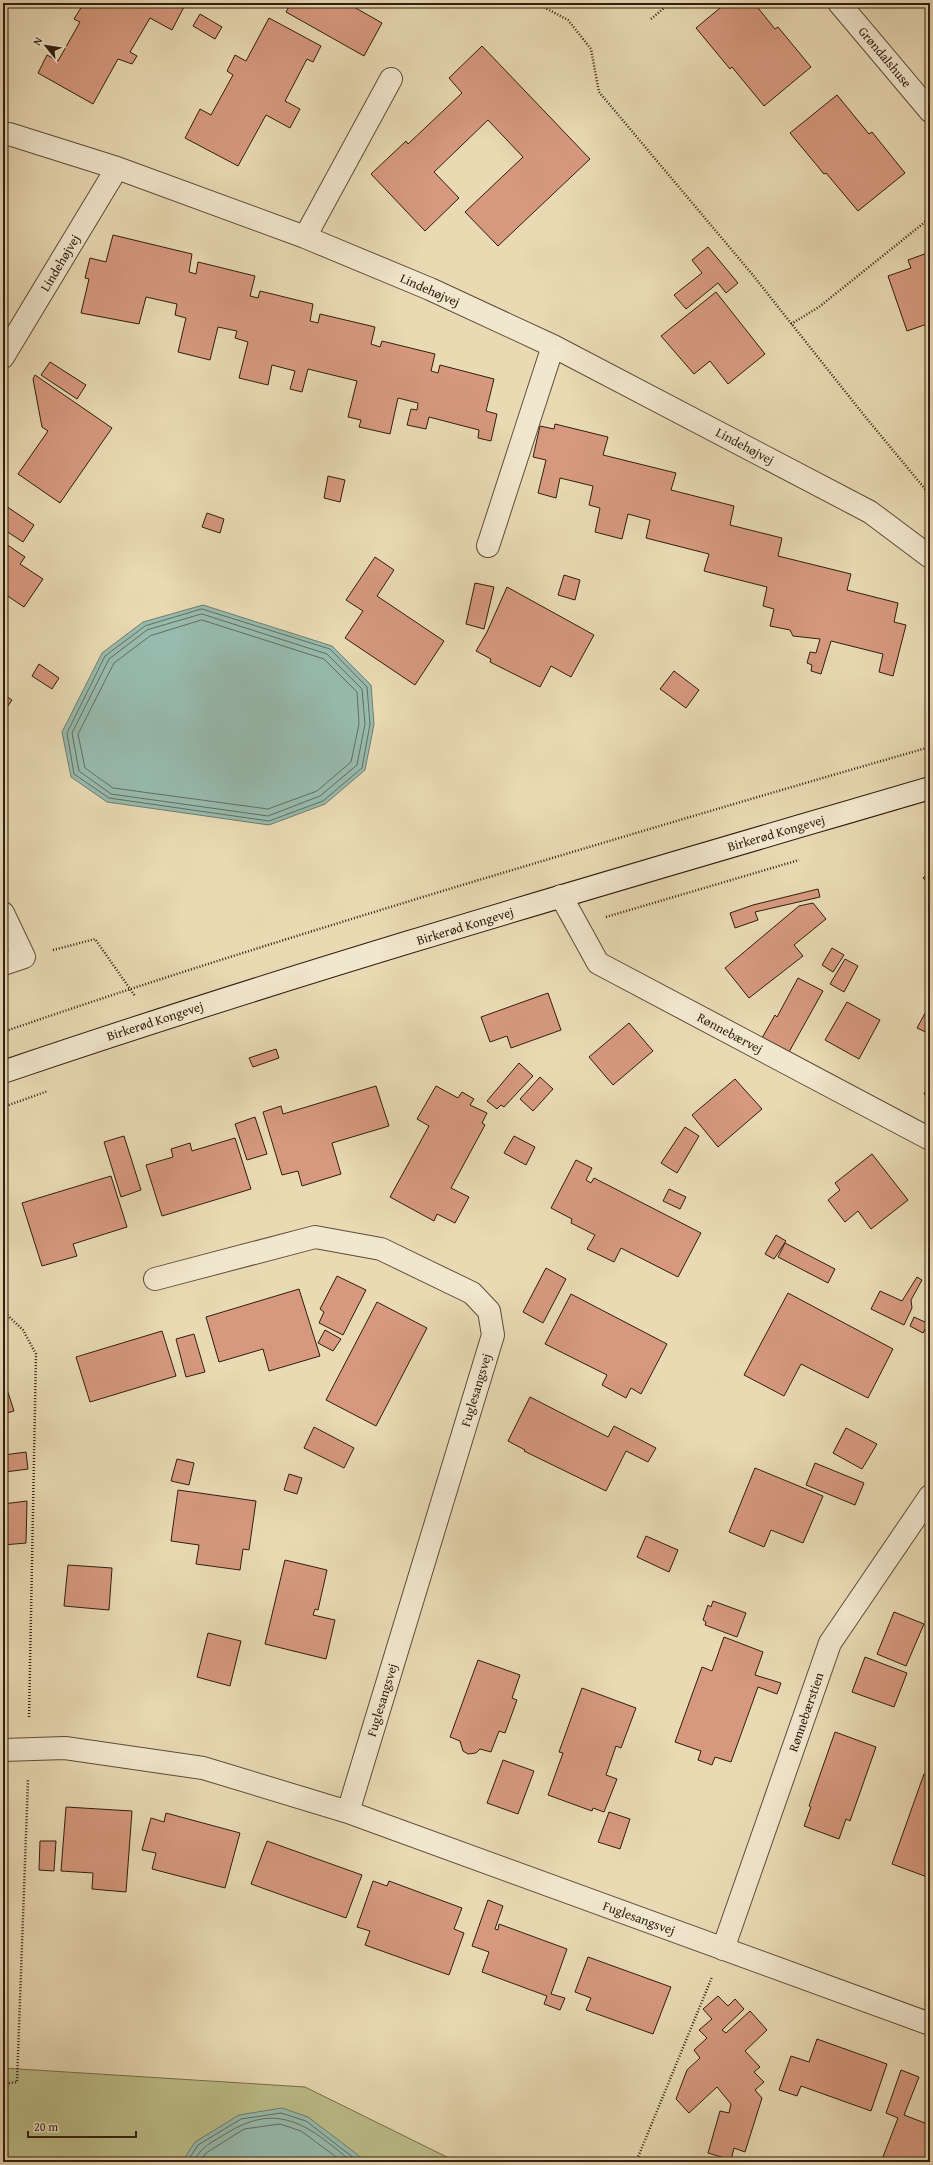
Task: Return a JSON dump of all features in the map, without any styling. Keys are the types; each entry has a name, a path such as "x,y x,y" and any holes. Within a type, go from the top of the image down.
{"street":[{"name":"Grøndalshuse","path":"839,3 930,111"},
{"path":"305,237 390,79"},
{"name":"Lindehøjvej","path":"9,134 117,168 305,237 430,289 553,346 870,512 930,557"},
{"name":"Lindehøjvej","path":"3,357 117,168"},
{"path":"488,546 553,346"},
{"name":"Birkerød Kongevej","path":"3,1072 153,1021 561,896 930,788"},
{"name":"Rønnebærvej","path":"561,896 598,963 930,1139"},
{"path":"3,913 24,957 3,964"},
{"name":"Fuglesangsvej","path":"155,1279 315,1237 381,1249 472,1293 489,1311 493,1335 348,1812"},
{"name":"Rønnebærstien","path":"723,1949 830,1643 930,1496"},
{"name":"Fuglesangsvej","path":"3,1750 65,1748 203,1768 348,1812 930,2024"}],"path":[{"path":"536,3 568,20 573,26 591,49 599,92 930,495"},
{"path":"651,19 670,3"},
{"path":"791,324 819,307 930,218"},
{"path":"3,1032 129,988 729,804 930,747"},
{"path":"577,926 801,860"},
{"path":"24,957 94,939 153,1021"},
{"path":"3,1107 55,1089"},
{"path":"3,1311 23,1330 36,1354 29,1749 17,2082 3,2084"},
{"path":"636,2162 723,1949"}],"green space":[{"path":"3,2068 305,2087 457,2162 3,2162"}],"water":[{"path":"203,605 332,646 371,685 374,724 365,770 325,804 269,825 107,802 71,777 62,732 102,653 143,622"},
{"path":"282,2108 308,2117 358,2155 364,2162 182,2162 195,2142 239,2115"}],"building":[{"path":"84,3 94,8 97,3 181,3 185,5 172,30 150,18 130,52 137,56 132,64 118,59 93,104 38,73 47,55 58,61 80,22 74,19"},
{"path":"291,3 347,3 382,23 364,56 286,12"},
{"path":"726,3 754,3 775,29 778,27 811,67 764,106 732,67 730,69 696,28"},
{"path":"200,14 222,27 215,39 193,26"},
{"path":"269,18 321,46 313,62 307,59 285,101 300,109 290,128 266,115 238,166 185,138 200,109 211,115 233,75 227,71 235,55 246,61"},
{"path":"482,46 590,159 498,246 465,212 523,157 488,120 434,172 459,198 425,231 371,174 406,141 408,144 462,93 449,78"},
{"path":"837,95 869,134 872,132 905,173 858,211 826,173 824,174 790,133"},
{"path":"113,235 192,254 189,272 196,274 198,262 255,276 250,296 258,298 260,291 313,304 310,321 318,323 320,314 375,327 371,344 380,347 382,341 435,354 431,371 438,373 440,365 494,379 486,411 497,414 491,441 478,438 479,430 429,417 426,429 407,425 411,409 417,410 418,403 398,398 390,434 359,427 361,420 348,417 357,381 308,369 302,392 290,389 295,371 272,365 268,385 239,378 248,342 235,338 237,331 218,327 210,360 178,352 186,318 175,315 177,304 146,297 139,324 81,313 89,279 85,278 90,258 106,262"},
{"path":"708,247 738,283 726,293 718,283 686,309 674,295 702,273 692,260"},
{"path":"930,252 930,323 907,331 888,276 911,268 908,260"},
{"path":"716,292 765,354 728,384 710,361 694,374 661,336"},
{"path":"50,362 86,385 77,399 41,375"},
{"path":"35,375 112,428 60,503 18,474 48,431 42,427 33,379"},
{"path":"555,424 608,437 603,455 676,473 671,490 734,506 730,525 782,538 778,556 851,574 847,590 898,603 894,622 906,625 893,676 879,672 883,654 831,641 821,674 811,671 812,665 807,663 810,652 816,653 820,639 793,636 790,630 770,626 774,609 763,606 767,587 704,571 709,554 646,538 650,520 628,514 622,539 595,532 600,508 589,505 593,486 560,478 556,498 538,493 546,460 533,457 540,426 554,429"},
{"path":"328,476 345,480 340,502 324,498"},
{"path":"3,504 34,525 23,542 3,529"},
{"path":"207,513 224,519 220,533 202,527"},
{"path":"3,542 25,557 20,564 43,579 24,607 3,593"},
{"path":"375,557 394,570 377,596 444,641 415,685 345,638 363,611 346,600"},
{"path":"564,575 580,580 575,600 558,595"},
{"path":"475,583 494,587 484,629 466,624"},
{"path":"507,587 594,635 571,677 551,666 540,687 490,662 491,659 476,651 487,632"},
{"path":"39,664 59,678 52,689 32,676"},
{"path":"674,671 699,690 686,708 660,689"},
{"path":"3,694 12,700 3,713"},
{"path":"930,871 930,883 923,878"},
{"path":"818,889 820,897 755,912 758,920 735,928 730,913 753,905"},
{"path":"813,903 826,919 794,945 803,956 749,998 725,968 799,906"},
{"path":"832,948 844,955 833,972 822,965"},
{"path":"845,959 858,966 844,992 830,984"},
{"path":"798,978 823,991 789,1052 762,1038 775,1015 777,1017"},
{"path":"548,993 561,1030 511,1048 507,1036 490,1042 481,1017"},
{"path":"847,1002 880,1020 859,1059 825,1040"},
{"path":"930,1004 930,1034 917,1028"},
{"path":"629,1023 653,1051 613,1085 589,1057"},
{"path":"276,1049 279,1058 253,1067 249,1058"},
{"path":"519,1063 533,1076 504,1107 501,1105 497,1109 487,1101"},
{"path":"540,1077 553,1089 533,1111 520,1099"},
{"path":"735,1079 762,1109 718,1147 692,1115"},
{"path":"930,1082 930,1097 924,1094"},
{"path":"376,1086 389,1126 332,1143 341,1174 302,1186 298,1171 282,1175 263,1112 281,1106 283,1114"},
{"path":"436,1086 458,1098 462,1092 474,1099 470,1105 487,1113 482,1123 485,1125 451,1188 469,1197 455,1223 437,1214 434,1221 390,1197 429,1126 417,1119"},
{"path":"255,1117 267,1154 247,1160 235,1124"},
{"path":"685,1127 699,1136 677,1173 661,1163"},
{"path":"124,1136 141,1190 121,1197 104,1142"},
{"path":"514,1136 535,1147 526,1165 504,1153"},
{"path":"235,1138 251,1189 162,1216 146,1165 173,1157 171,1149 190,1143 192,1151"},
{"path":"872,1154 908,1200 871,1229 858,1211 845,1222 828,1200 840,1190 835,1183"},
{"path":"576,1160 592,1168 586,1180 591,1183 594,1178 701,1233 678,1277 621,1248 614,1262 587,1249 595,1235 571,1223 572,1219 551,1208"},
{"path":"111,1176 127,1227 73,1244 77,1256 42,1266 22,1203"},
{"path":"669,1189 686,1197 680,1209 663,1201"},
{"path":"776,1235 786,1241 774,1259 765,1254"},
{"path":"785,1243 835,1269 828,1283 778,1257"},
{"path":"546,1268 566,1279 543,1323 523,1312"},
{"path":"337,1276 366,1290 343,1335 319,1323 324,1312 320,1309"},
{"path":"917,1277 922,1280 911,1300 912,1308 904,1325 871,1309 880,1291 902,1301"},
{"path":"299,1289 320,1356 269,1371 263,1349 219,1362 206,1317"},
{"path":"788,1293 893,1349 868,1398 801,1364 784,1396 744,1375"},
{"path":"571,1294 667,1344 641,1394 631,1388 626,1398 602,1385 607,1375 545,1344"},
{"path":"377,1302 427,1328 376,1426 326,1400"},
{"path":"914,1317 927,1323 930,1318 930,1327 927,1326 923,1333 910,1326"},
{"path":"325,1330 341,1339 333,1351 318,1343"},
{"path":"162,1331 176,1376 90,1402 76,1357"},
{"path":"194,1334 205,1372 186,1377 176,1339"},
{"path":"3,1377 14,1411 3,1414"},
{"path":"530,1397 608,1437 614,1426 656,1448 648,1462 626,1451 606,1491 524,1451 525,1450 508,1441"},
{"path":"314,1427 354,1448 344,1468 304,1448"},
{"path":"846,1428 877,1444 862,1469 833,1453"},
{"path":"26,1452 28,1469 5,1472 4,1455"},
{"path":"177,1459 194,1463 189,1485 171,1481"},
{"path":"815,1463 864,1483 855,1505 806,1485"},
{"path":"755,1468 823,1496 803,1543 771,1530 764,1547 729,1532"},
{"path":"289,1474 302,1478 297,1494 284,1490"},
{"path":"178,1490 256,1501 249,1550 243,1549 240,1570 196,1564 199,1545 171,1541"},
{"path":"27,1501 26,1543 3,1545 3,1504"},
{"path":"646,1536 678,1550 669,1572 637,1557"},
{"path":"285,1560 327,1570 318,1610 315,1609 313,1615 335,1620 326,1659 265,1644"},
{"path":"68,1565 112,1568 109,1610 64,1606"},
{"path":"713,1601 746,1613 737,1637 705,1625 706,1622 703,1620 708,1605 711,1607"},
{"path":"894,1612 924,1624 906,1666 877,1654"},
{"path":"208,1633 241,1641 230,1686 197,1677"},
{"path":"724,1637 763,1652 755,1675 781,1683 777,1694 758,1687 731,1762 715,1757 712,1765 698,1760 701,1751 675,1742 702,1667 712,1671"},
{"path":"865,1657 907,1673 894,1707 852,1692"},
{"path":"478,1660 520,1675 512,1698 517,1700 505,1733 499,1731 491,1752 480,1749 476,1753 468,1754 463,1751 460,1741 450,1737"},
{"path":"582,1688 636,1708 621,1748 616,1746 606,1775 617,1779 604,1812 593,1808 592,1811 548,1795 563,1753 559,1752"},
{"path":"835,1732 876,1747 850,1821 846,1819 839,1839 804,1826 811,1807 809,1806"},
{"path":"503,1760 534,1771 518,1814 487,1803"},
{"path":"924,1774 930,1776 930,1878 892,1864"},
{"path":"66,1807 132,1811 126,1892 92,1889 93,1873 61,1871"},
{"path":"609,1812 630,1819 620,1849 598,1842"},
{"path":"166,1813 240,1833 225,1888 152,1869 156,1853 142,1850 151,1818 164,1822"},
{"path":"40,1841 56,1841 54,1871 39,1870"},
{"path":"267,1841 362,1875 346,1918 251,1884"},
{"path":"373,1881 387,1886 389,1881 462,1908 454,1929 464,1933 449,1975 365,1945 370,1931 357,1927"},
{"path":"488,1900 503,1906 495,1929 498,1930 499,1924 567,1949 551,1994 565,1998 560,2010 544,2004 547,1996 482,1972 489,1952 472,1946"},
{"path":"588,1957 671,1987 653,2034 586,2010 591,1998 575,1992"},
{"path":"718,1996 728,2006 735,1999 744,2009 722,2030 726,2033 750,2011 767,2030 745,2051 760,2067 754,2072 764,2082 755,2090 762,2098 745,2152 734,2148 731,2160 708,2153 720,2111 729,2113 731,2104 717,2087 689,2113 676,2099 687,2070 700,2058 694,2050 707,2038 699,2030 712,2019 703,2009"},
{"path":"817,2039 887,2064 871,2111 801,2086 797,2096 779,2090 791,2056 809,2062"},
{"path":"901,2070 919,2077 904,2115 930,2125 930,2162 881,2162 898,2118 886,2113"}]}
